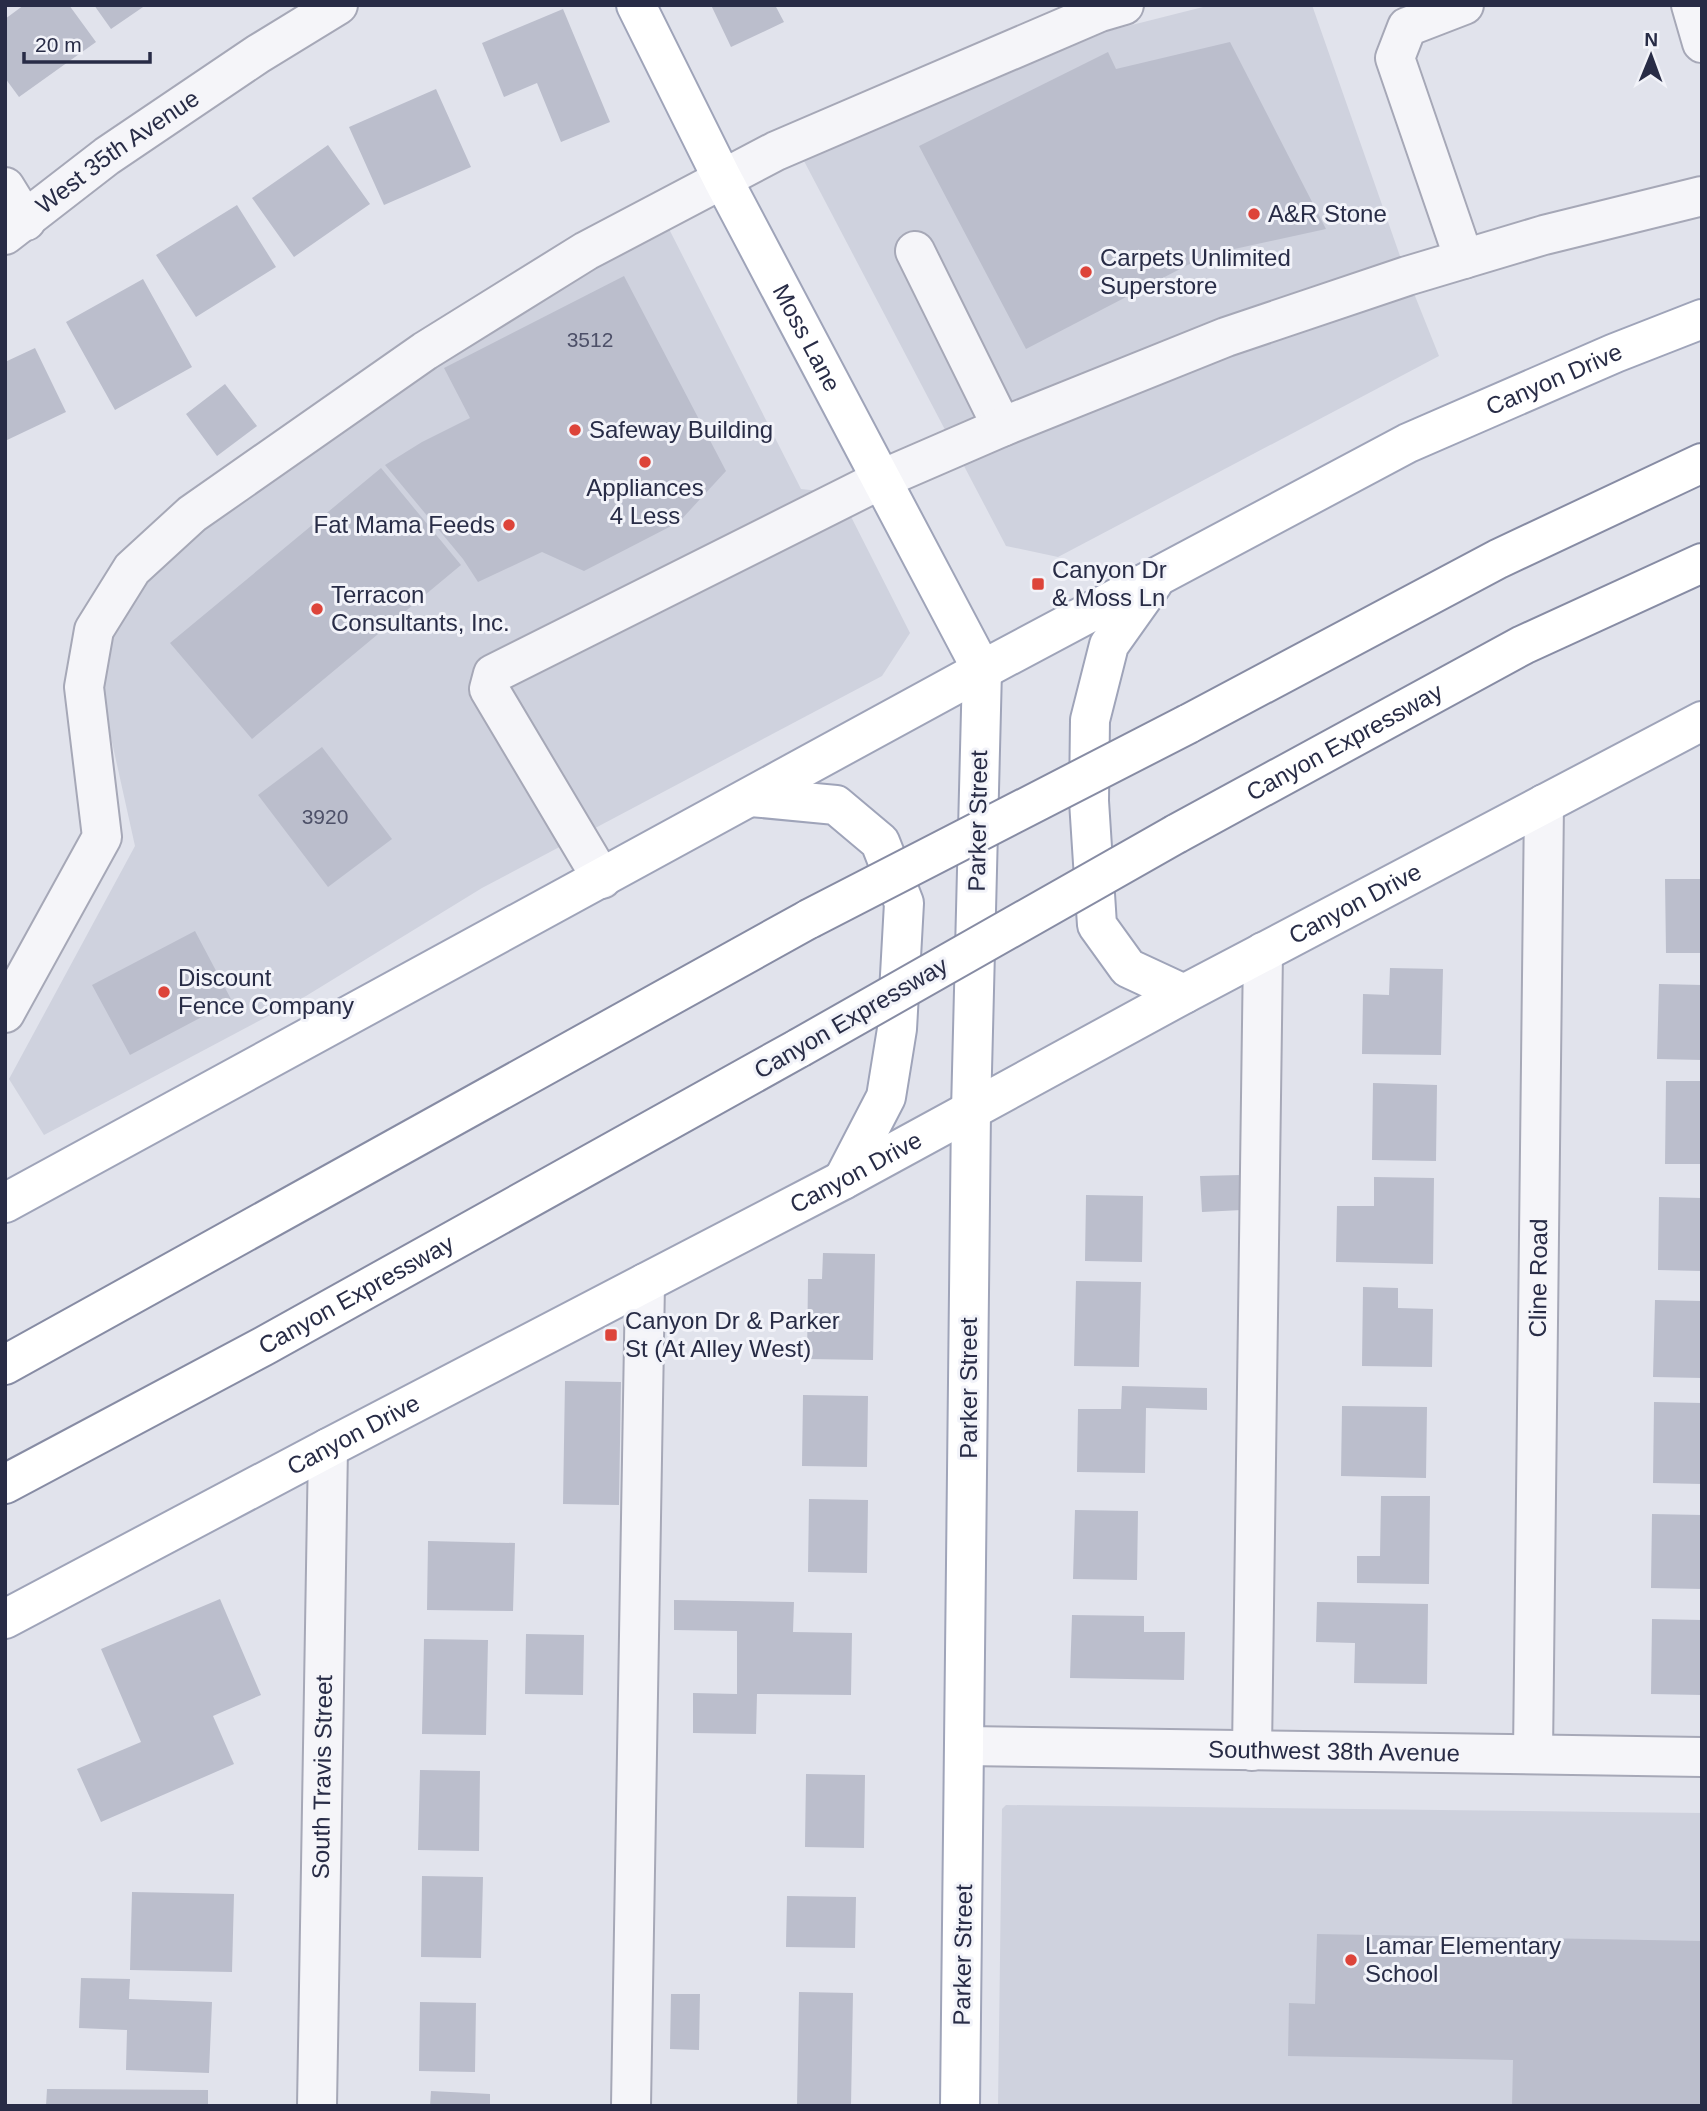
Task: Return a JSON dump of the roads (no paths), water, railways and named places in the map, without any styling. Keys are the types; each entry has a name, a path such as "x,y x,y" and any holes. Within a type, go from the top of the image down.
{"main road":[{"name":"Moss Lane","path":"636,5 722,177 982,670"},
{"name":"Canyon Drive","path":"5,1203 982,670 1408,443 1615,353 1702,319"},
{"path":"5,1365 809,919 1188,724 1498,559 1702,463"},
{"name":"Canyon Expressway","path":"5,1486 264,1346 1176,834 1523,645 1702,564"},
{"path":"1158,576 1109,645 1090,720 1090,810 1097,925 1128,968 1184,994"},
{"name":"Parker Street","path":"960,2106 971,1111 982,670"},
{"name":"Canyon Drive","path":"5,1619 328,1447 843,1180 1184,994 1702,721"},
{"path":"751,797 836,805 880,842 904,903 897,1030 886,1097 843,1180"},
{"path":"5,1344 132,1296"}],"street":[{"name":"West 35th Avenue","path":"15,228 107,156 258,54 338,5"},
{"path":"5,1013 102,837 84,687 94,630 132,569 192,514 425,351 586,251 722,177 776,151 1100,12 1124,5"},
{"path":"1464,5 1407,27 1395,58 1464,259"},
{"path":"1691,5 1702,43"},
{"path":"5,187 15,228"},
{"path":"602,879 489,689 493,674 882,479 1002,427 1226,337 1544,235 1702,196"},
{"path":"915,251 1002,427"},
{"name":"Cline Road","path":"1533,1754 1544,804"},
{"path":"1252,1751 1263,952"},
{"path":"631,2106 645,1283"},
{"name":"South Travis Street","path":"317,2106 328,1447"},
{"name":"Southwest 38th Avenue","path":"966,1746 1702,1757"}],"place":[{"name":"A&R Stone","path":"1254,214"},
{"name":"Carpets Unlimited Superstore","path":"1086,272"},
{"name":"Safeway Building","path":"575,430"},
{"name":"Appliances 4 Less","path":"645,462"},
{"name":"Fat Mama Feeds","path":"509,525"},
{"name":"Canyon Dr & Moss Ln","path":"1038,584"},
{"name":"Terracon Consultants, Inc.","path":"317,609"},
{"name":"Discount Fence Company","path":"164,992"},
{"name":"Canyon Dr & Parker St (At Alley West)","path":"611,1335"},
{"name":"Lamar Elementary School","path":"1351,1960"}]}
